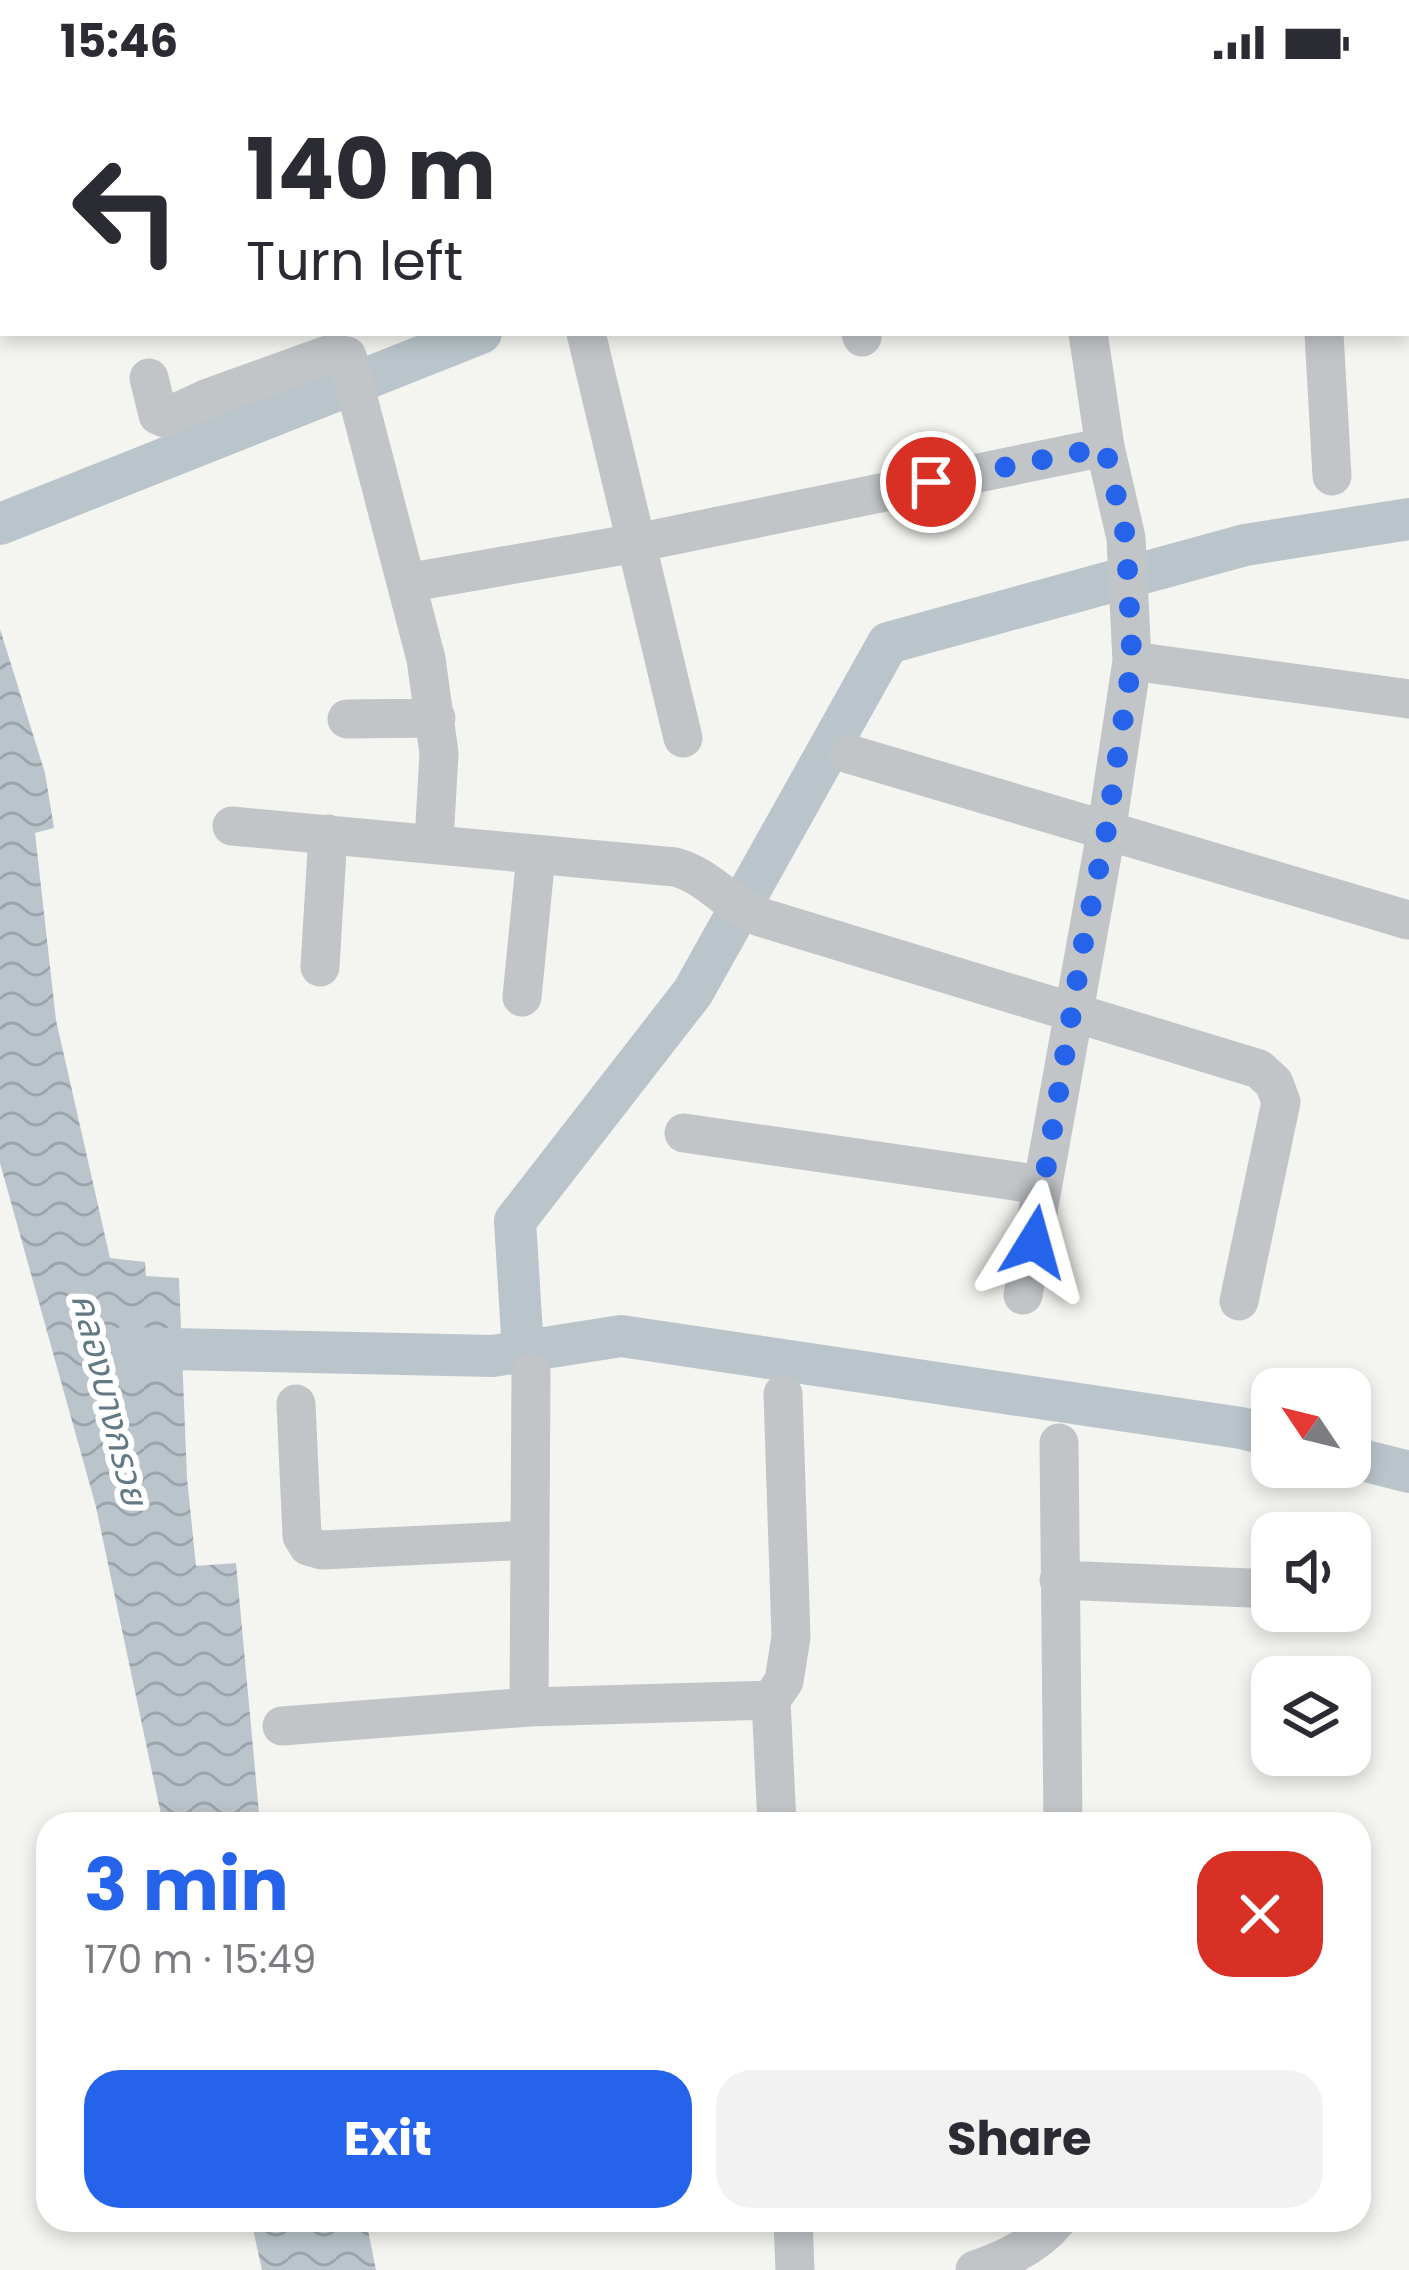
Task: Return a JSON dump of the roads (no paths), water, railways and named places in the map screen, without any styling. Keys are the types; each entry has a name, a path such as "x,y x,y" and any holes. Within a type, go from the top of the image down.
{"street":[{"path":"587,336 683,738"},
{"path":"1024,1295 1132,661 1126,538 1105,447 1088,336"},
{"path":"1324,336 1333,476"},
{"path":"149,378 158,416 165,418 339,351 351,369 436,718 434,842"},
{"path":"406,583 636,543 1105,447"},
{"path":"1132,661 1409,699"},
{"path":"347,719 436,718"},
{"path":"849,754 1408,920"},
{"path":"232,826 675,867 711,883 742,910 1259,1069 1274,1083 1281,1102 1239,1301"},
{"path":"320,967 328,834"},
{"path":"523,997 536,855"},
{"path":"685,1133 1042,1185"},
{"path":"530,1707 531,1373"},
{"path":"777,1812 772,1700 784,1681 790,1636 783,1394"},
{"path":"296,1404 302,1536 308,1546 322,1550 530,1540"},
{"path":"1059,1443 1063,1812"},
{"path":"1059,1580 1250,1588"},
{"path":"282,1726 530,1707 772,1700"},
{"path":"793,2232 795,2270"},
{"path":"996,2267 1047,2232"}],"water":[{"name":"คลองบางกรวย","path":"0,629 45,773 54,828 35,833 56,1020 110,1258 145,1262 146,1276 179,1278 187,1478 196,1566 236,1563 259,1812 160,1812 96,1507 0,1163"},
{"path":"254,2232 368,2232 376,2270 262,2270"}],"waterway":[{"path":"0,524 473,336"},
{"path":"523,1351 515,1221 693,992 888,643 1245,545 1409,519"},
{"name":"คลองบางกรวย","path":"124,1348 493,1356 621,1336 1251,1431"},
{"path":"1371,1462 1409,1472"}]}
